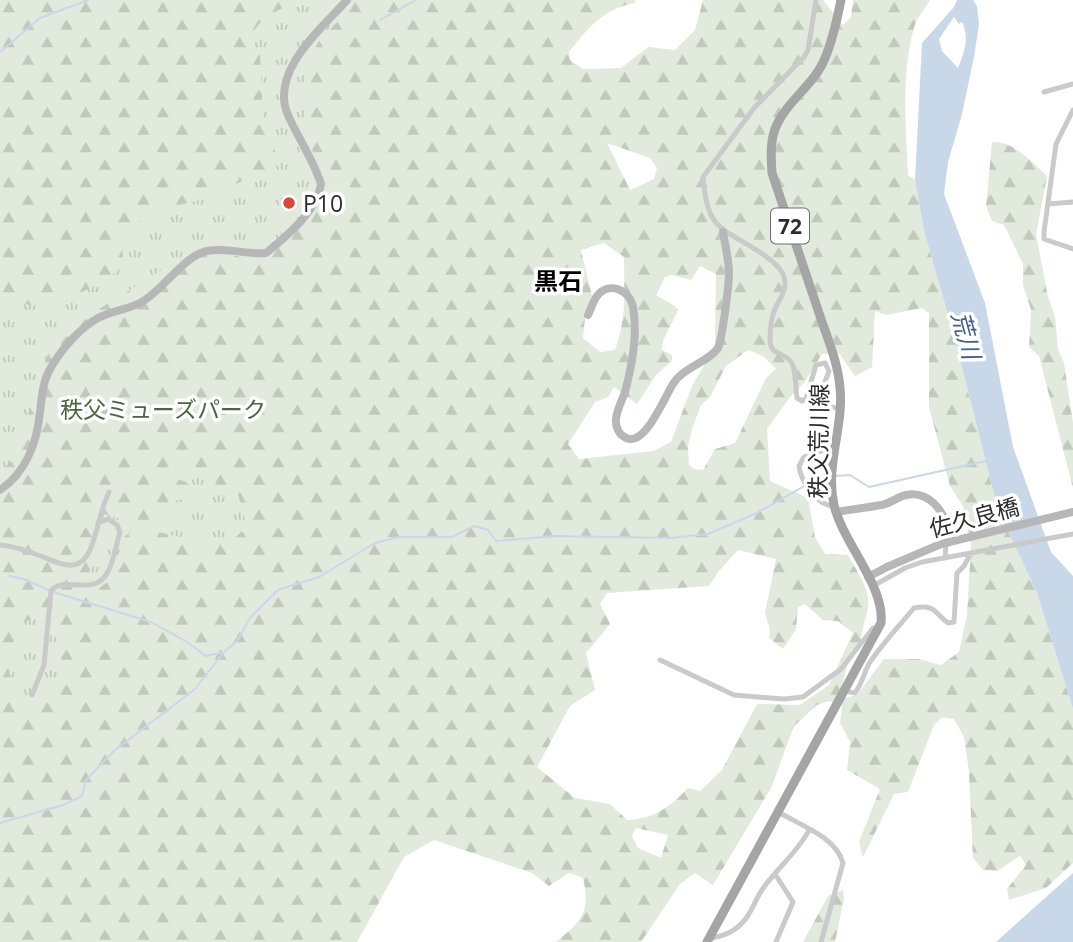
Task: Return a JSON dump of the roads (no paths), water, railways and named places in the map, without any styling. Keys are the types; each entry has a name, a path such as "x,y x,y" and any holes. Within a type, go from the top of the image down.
{"main road":[{"name":"秩父荒川線","path":"841,0 825,59 806,89 785,110 774,130 771,149 772,173 837,370 840,409 832,482 836,509 881,606 879,630"},
{"path":"708,940 879,630"}],"street":[{"path":"0,490 18,476 24,467 35,437 42,390 49,370 82,330 97,318 141,302 191,259 206,251 266,253 313,205 321,184 288,116 284,104 285,87 287,75 295,63 347,0"},
{"path":"816,0 808,50 804,57 754,108 703,177 705,201 711,216 723,232 764,255 782,273 785,290 774,312 770,344 774,351 793,364 797,398 802,401 806,398 817,365 825,363 829,371 823,385 822,398 827,406 840,409"},
{"path":"1044,92 1073,84"},
{"path":"1073,110 1056,144 1044,239 1073,249"},
{"path":"1048,205 1073,202"},
{"path":"588,314 598,295 612,288 623,290 633,306 635,340 625,390 615,421 622,435 636,438 658,413 674,382 718,349 729,274 723,232"},
{"path":"836,446 804,457 799,466 803,482 824,504 836,509 881,505 910,494 921,496 939,507 945,518 945,558"},
{"path":"0,545 30,552 57,564 73,565 80,562 89,552 100,511 109,492"},
{"name":"佐久良橋","path":"870,581 887,567 948,542 1073,512"},
{"path":"32,695 44,665 51,591 59,585 97,584 108,572 120,532 117,525 108,519 98,523"},
{"path":"870,581 905,568 945,558 1073,534"},
{"path":"845,691 858,691 863,674 871,662 914,608 930,607 938,611 948,624 954,622 957,573 971,553"},
{"path":"660,660 734,695 784,699 803,697 841,668 873,628 879,630"},
{"path":"778,812 829,840 840,853 843,863 821,942"},
{"path":"708,940 735,929 745,920 761,891 809,830"},
{"path":"775,874 793,902 776,942"}],"water":[{"name":"荒川","path":"957,0 973,0 977,6 979,24 962,114 948,162 944,194 985,303 1013,447 1051,552 1073,576 1073,709 1037,593 998,510 924,231 915,180 922,43","holes":["954,17 959,24 962,22 966,40 958,68 942,51 939,39"]},
{"path":"1073,873 1073,942 996,942"}],"waterway":[{"path":"0,52 40,18 88,0"},
{"path":"380,20 416,0"},
{"path":"834,476 850,475 869,487 986,461"},
{"path":"0,823 63,805 82,796 86,780 115,750 195,689 224,652 237,641 250,618 278,590 319,577 375,543 399,537 452,537 474,526 488,530 496,541 554,536 671,538 708,534 757,513 822,476 828,476"},
{"path":"9,576 24,579 48,590"},
{"path":"53,592 151,622 206,656 224,652"}],"place":[{"name":"P10","path":"289,203"}],"district":[{"name":"黒石","path":"558,280"}],"park label":[{"name":"秩父ミューズパーク","path":"163,409"}]}
